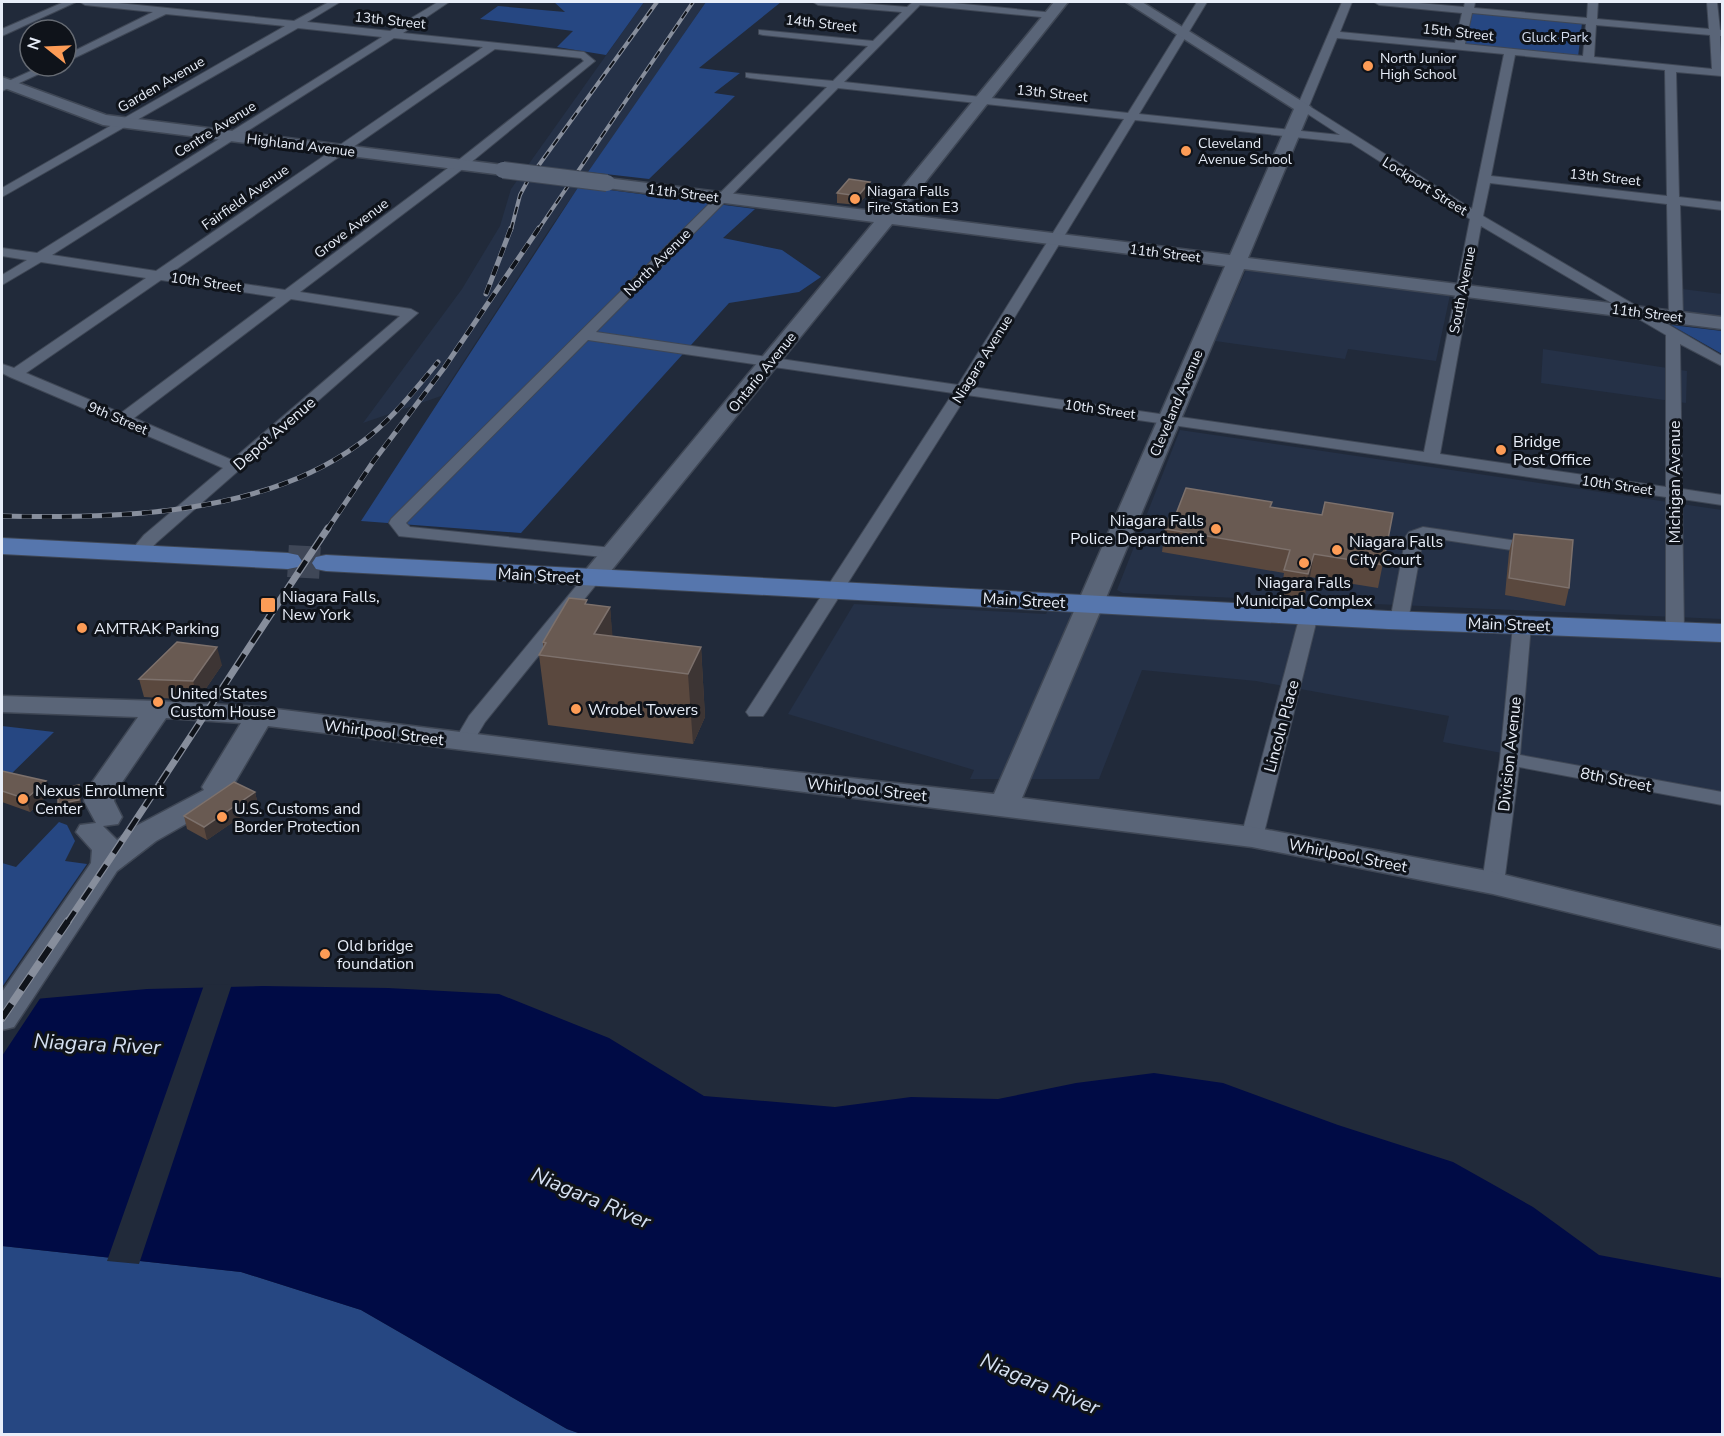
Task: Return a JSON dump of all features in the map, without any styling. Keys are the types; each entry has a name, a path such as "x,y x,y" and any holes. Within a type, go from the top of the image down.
{"main road":[{"path":"2,546 288,561"},
{"name":"Main Street","path":"326,563 1400,621 1722,633"}],"street":[{"path":"2,33 71,2"},
{"name":"13th Street","path":"85,2 584,55"},
{"path":"78,53 184,2"},
{"name":"Garden Avenue","path":"2,193 335,2"},
{"name":"Centre Avenue","path":"2,281 444,2"},
{"path":"818,2 1056,8"},
{"name":"Lockport Street","path":"1133,2 1476,218 1635,312"},
{"name":"Niagara Avenue","path":"756,712 963,389 1202,2"},
{"name":"Cleveland Avenue","path":"1004,805 1347,2"},
{"path":"1379,2 1468,6 1718,33"},
{"path":"1588,59 1593,2"},
{"path":"1712,2 1718,33 1720,72"},
{"name":"North Avenue","path":"613,553 405,532 397,523 915,4"},
{"path":"1459,47 1468,6"},
{"name":"Ontario Avenue","path":"462,742 476,720 771,362 1056,8"},
{"name":"14th Street","path":"763,32 875,44"},
{"name":"15th Street","path":"1333,34 1720,72"},
{"name":"Fairfield Avenue","path":"8,371 158,275 492,46"},
{"name":"South Avenue","path":"1431,458 1510,52"},
{"name":"Grove Avenue","path":"122,420 460,165 590,61 584,55"},
{"name":"Michigan Avenue","path":"1670,67 1675,325 1675,631"},
{"name":"13th Street","path":"750,75 1351,140"},
{"path":"5,85 22,78"},
{"name":"Highland Avenue","path":"5,85 103,120 608,183"},
{"name":"13th Street","path":"1484,179 1722,206"},
{"name":"11th Street","path":"608,183 1635,312 1675,325 1722,323"},
{"name":"10th Street","path":"2,252 411,313"},
{"name":"Depot Avenue","path":"138,553 150,539 235,468 411,313"},
{"path":"1675,325 1722,362"},
{"name":"10th Street","path":"585,335 1722,500"},
{"name":"9th Street","path":"8,371 235,468"},
{"path":"1400,621 1415,536 1423,532 1540,549"},
{"name":"Lincoln Place","path":"1252,837 1309,615"},
{"name":"Division Avenue","path":"1493,882 1510,759 1522,625"},
{"name":"Whirlpool Street","path":"2,704 158,709 260,716 1252,837 1493,882 1722,938"},
{"path":"2,1018 100,829 105,784 158,709"},
{"path":"100,829 145,834 213,793 260,716"},
{"name":"8th Street","path":"1510,759 1722,799"}],"shaded area":[{"path":"644,2 706,2 549,230 441,396 363,423 462,289 500,226 511,189"},
{"path":"1246,270 1450,295 1436,361 1348,349 1345,359 1215,341"},
{"path":"1682,289 1722,294 1722,317 1682,312"},
{"path":"1543,349 1687,371 1686,403 1541,383"},
{"path":"1180,430 1722,510 1722,619 1123,593 1117,590"},
{"path":"854,604 1046,614 1051,604 1722,637 1722,794 1443,742 1449,716 1256,681 1142,670 1099,779 970,779 974,770 788,714"}],"green space":[{"path":"554,2 644,2 606,55 557,47 573,31 480,19 498,6 565,12"},
{"path":"706,2 781,2 699,68 740,73 714,93 735,96 649,179 588,172"},
{"name":"Gluck Park","path":"1471,12 1582,23 1578,57 1462,46"},
{"path":"579,186 755,209 723,238 782,250 821,277 799,292 729,303 521,533 361,521"},
{"path":"1671,325 1722,331 1722,354"},
{"path":"2,726 54,732 2,783"},
{"path":"59,822 67,825 75,841 65,861 87,864 2,987 2,863 16,867"},
{"path":"2,1246 241,1272 361,1310 567,1429 581,1434 2,1434"}],"water":[{"name":"Niagara River","path":"263,986 388,988 499,994 609,1038 704,1096 835,1107 911,1097 998,1099 1076,1083 1154,1073 1223,1083 1338,1125 1453,1162 1533,1207 1599,1255 1722,1278 1722,1434 581,1434 567,1429 361,1310 241,1272 2,1246 2,1002 147,989"}],"pier":[{"path":"232,984 139,1264 107,1261 204,985"},
{"path":"43,994 2,1056 2,999"}],"building":[{"path":"849,179 870,182 858,196 837,193"},
{"path":"1186,488 1272,502 1270,507 1322,515 1325,502 1393,513 1383,565 1314,554 1308,574 1284,570 1290,550 1165,529 1171,513 1176,514"},
{"path":"1514,534 1573,540 1569,588 1509,578"},
{"path":"569,598 587,600 585,604 610,607 594,634 701,647 688,674 539,655 546,643 543,642"},
{"path":"177,642 217,647 193,681 139,679"},
{"path":"2,771 46,781 26,799 2,791"},
{"path":"234,782 255,792 204,827 184,816"},
{"path":"79,785 79,800 58,804 58,789"}],"tunnel":[{"path":"288,561 326,563"}],"railway":[{"path":"511,230 520,195 528,180 657,2"},
{"path":"538,230 693,2"},
{"path":"486,294 511,228"},
{"path":"327,530 373,462 444,368 539,228"},
{"path":"2,516 93,516 188,508 234,499 279,486 321,468 359,444 401,406 438,362"},
{"path":"67,923 328,528"},
{"path":"2,1018 68,921"}],"place":[{"name":"North Junior High School","path":"1368,66"},
{"name":"Cleveland Avenue School","path":"1186,151"},
{"name":"Niagara Falls Fire Station E3","path":"855,199"},
{"name":"Bridge Post Office","path":"1501,450"},
{"name":"Niagara Falls Police Department","path":"1216,529"},
{"name":"Niagara Falls City Court","path":"1337,550"},
{"name":"Niagara Falls Municipal Complex","path":"1304,563"},
{"name":"Niagara Falls, New York","path":"268,605"},
{"name":"AMTRAK Parking","path":"82,628"},
{"name":"United States Custom House","path":"158,702"},
{"name":"Wrobel Towers","path":"576,709"},
{"name":"Nexus Enrollment Center","path":"23,799"},
{"name":"U.S. Customs and Border Protection","path":"222,817"},
{"name":"Old bridge foundation","path":"325,954"}]}
